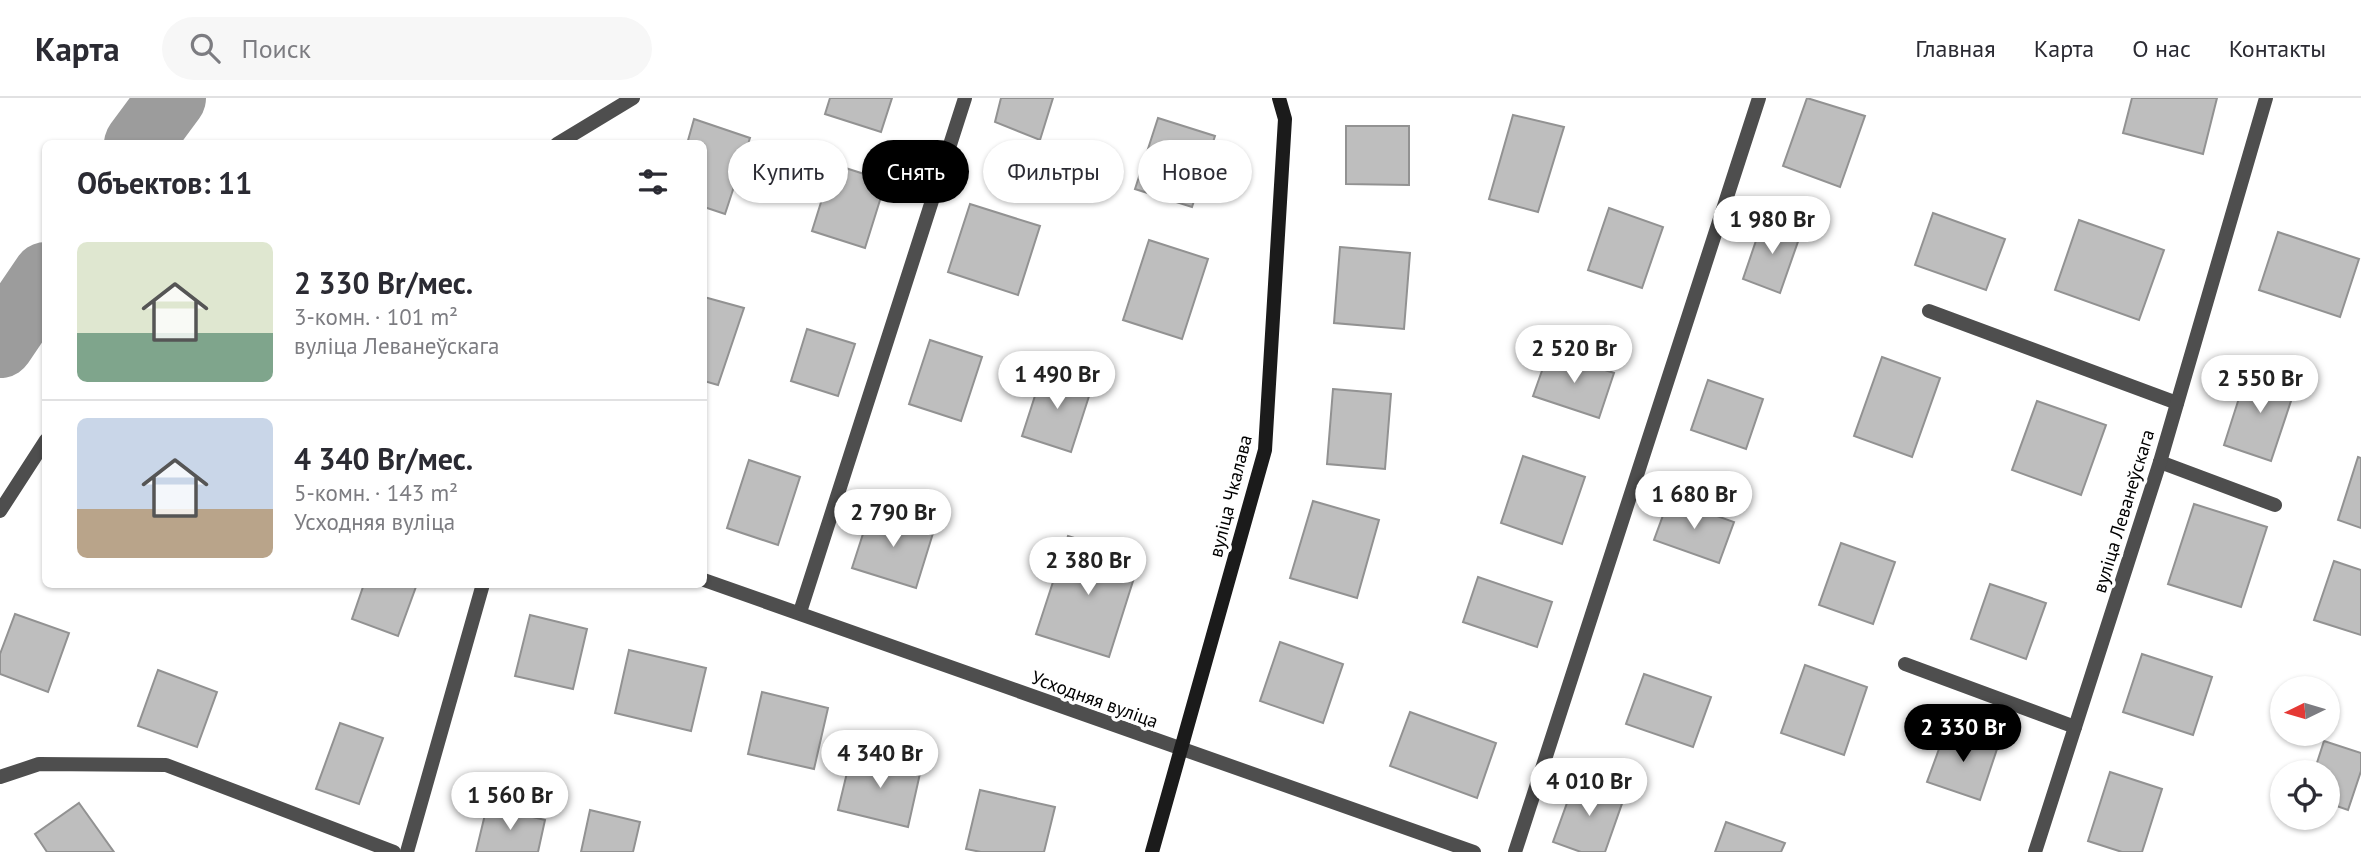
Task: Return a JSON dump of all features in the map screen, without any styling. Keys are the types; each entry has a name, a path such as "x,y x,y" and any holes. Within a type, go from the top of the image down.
{"main road":[{"name":"вуліца Чкалава","path":"1152,852 1265,450 1285,119 1279,98"}],"street":[{"path":"564,140 633,98"},
{"path":"800,612 965,98"},
{"path":"1515,852 1759,98"},
{"name":"вуліца Леванеўскага","path":"2035,852 2160,462 2266,98"},
{"path":"1929,311 2177,403"},
{"path":"0,511 42,446"},
{"path":"2160,462 2275,505"},
{"name":"Усходняя вуліца","path":"707,581 800,612 1181,751 1474,852"},
{"path":"407,852 482,588"},
{"path":"1905,664 2075,727"},
{"path":"0,777 38,764 166,765 394,852"}],"building":[{"path":"830,98 892,98 881,132 825,114"},
{"path":"1001,98 1053,98 1040,140 995,122"},
{"path":"1807,98 1865,116 1840,187 1783,166"},
{"path":"2132,98 2217,98 2203,154 2123,133"},
{"path":"1513,115 1564,127 1538,212 1489,199"},
{"path":"1158,118 1215,136 1214,140 1151,140"},
{"path":"694,119 750,138 728,140 729,203 725,214 707,208 707,140 688,140"},
{"path":"1346,126 1409,126 1409,185 1346,184"},
{"path":"848,169 862,173 862,203 879,203 865,248 812,231 821,203 848,203"},
{"path":"970,204 1040,226 1018,295 948,272"},
{"path":"1609,208 1663,227 1642,288 1588,270"},
{"path":"1933,213 2005,239 1986,290 1915,265"},
{"path":"1763,220 1801,233 1780,293 1743,279"},
{"path":"2079,220 2164,250 2139,320 2055,290"},
{"path":"2278,232 2359,259 2340,317 2259,290"},
{"path":"1149,240 1208,259 1182,339 1123,320"},
{"path":"1340,247 1410,253 1404,329 1334,323"},
{"path":"707,298 744,308 718,385 707,382"},
{"path":"807,329 855,344 838,396 791,381"},
{"path":"930,340 982,357 961,421 909,404"},
{"path":"1549,351 1614,373 1599,418 1533,396"},
{"path":"1882,357 1940,378 1912,457 1854,436"},
{"path":"2248,370 2296,386 2271,461 2224,445"},
{"path":"1043,371 1092,387 1071,452 1022,436"},
{"path":"1708,380 1763,399 1746,449 1691,430"},
{"path":"1333,389 1391,394 1385,469 1327,464"},
{"path":"2037,401 2106,425 2081,495 2012,470"},
{"path":"1523,456 1585,477 1562,544 1501,523"},
{"path":"2358,457 2361,458 2361,528 2338,520"},
{"path":"749,460 800,477 778,545 727,528"},
{"path":"1669,499 1734,522 1719,563 1654,540"},
{"path":"1313,501 1379,520 1357,598 1290,578"},
{"path":"2194,504 2267,527 2241,607 2168,584"},
{"path":"871,509 934,530 916,588 852,568"},
{"path":"1068,536 1140,559 1109,657 1036,634"},
{"path":"1841,543 1895,562 1873,624 1819,605"},
{"path":"2334,561 2361,570 2361,635 2314,620"},
{"path":"1478,577 1552,602 1537,647 1463,622"},
{"path":"1990,584 2046,603 2026,659 1971,639"},
{"path":"363,588 416,588 398,636 352,619"},
{"path":"15,614 69,633 48,692 0,674 0,654"},
{"path":"530,615 587,629 573,689 515,676"},
{"path":"1280,642 1343,664 1323,723 1260,701"},
{"path":"629,650 706,668 691,731 615,713"},
{"path":"2142,654 2212,677 2193,735 2123,712"},
{"path":"1805,665 1867,687 1844,755 1781,733"},
{"path":"158,670 217,692 197,747 138,726"},
{"path":"1644,674 1711,697 1693,747 1626,724"},
{"path":"762,692 828,708 814,769 748,754"},
{"path":"1410,712 1496,743 1477,798 1390,766"},
{"path":"340,723 383,738 359,804 316,789"},
{"path":"1947,727 1998,746 1980,800 1927,782"},
{"path":"2322,746 2339,746 2361,753 2361,771 2348,810 2340,807 2340,760 2318,760"},
{"path":"852,752 921,769 908,827 838,810"},
{"path":"2110,772 2162,789 2142,852 2122,852 2088,841"},
{"path":"1576,778 1625,795 1605,852 1581,852 1553,842"},
{"path":"980,790 1055,807 1044,852 981,852 966,849"},
{"path":"79,803 114,852 47,852 35,834"},
{"path":"487,806 545,820 538,852 476,852"},
{"path":"590,810 640,822 633,852 581,852"},
{"path":"1726,822 1785,843 1781,852 1715,852"}],"waterway":[{"path":"141,140 172,98"},
{"path":"0,344 42,282"}]}
